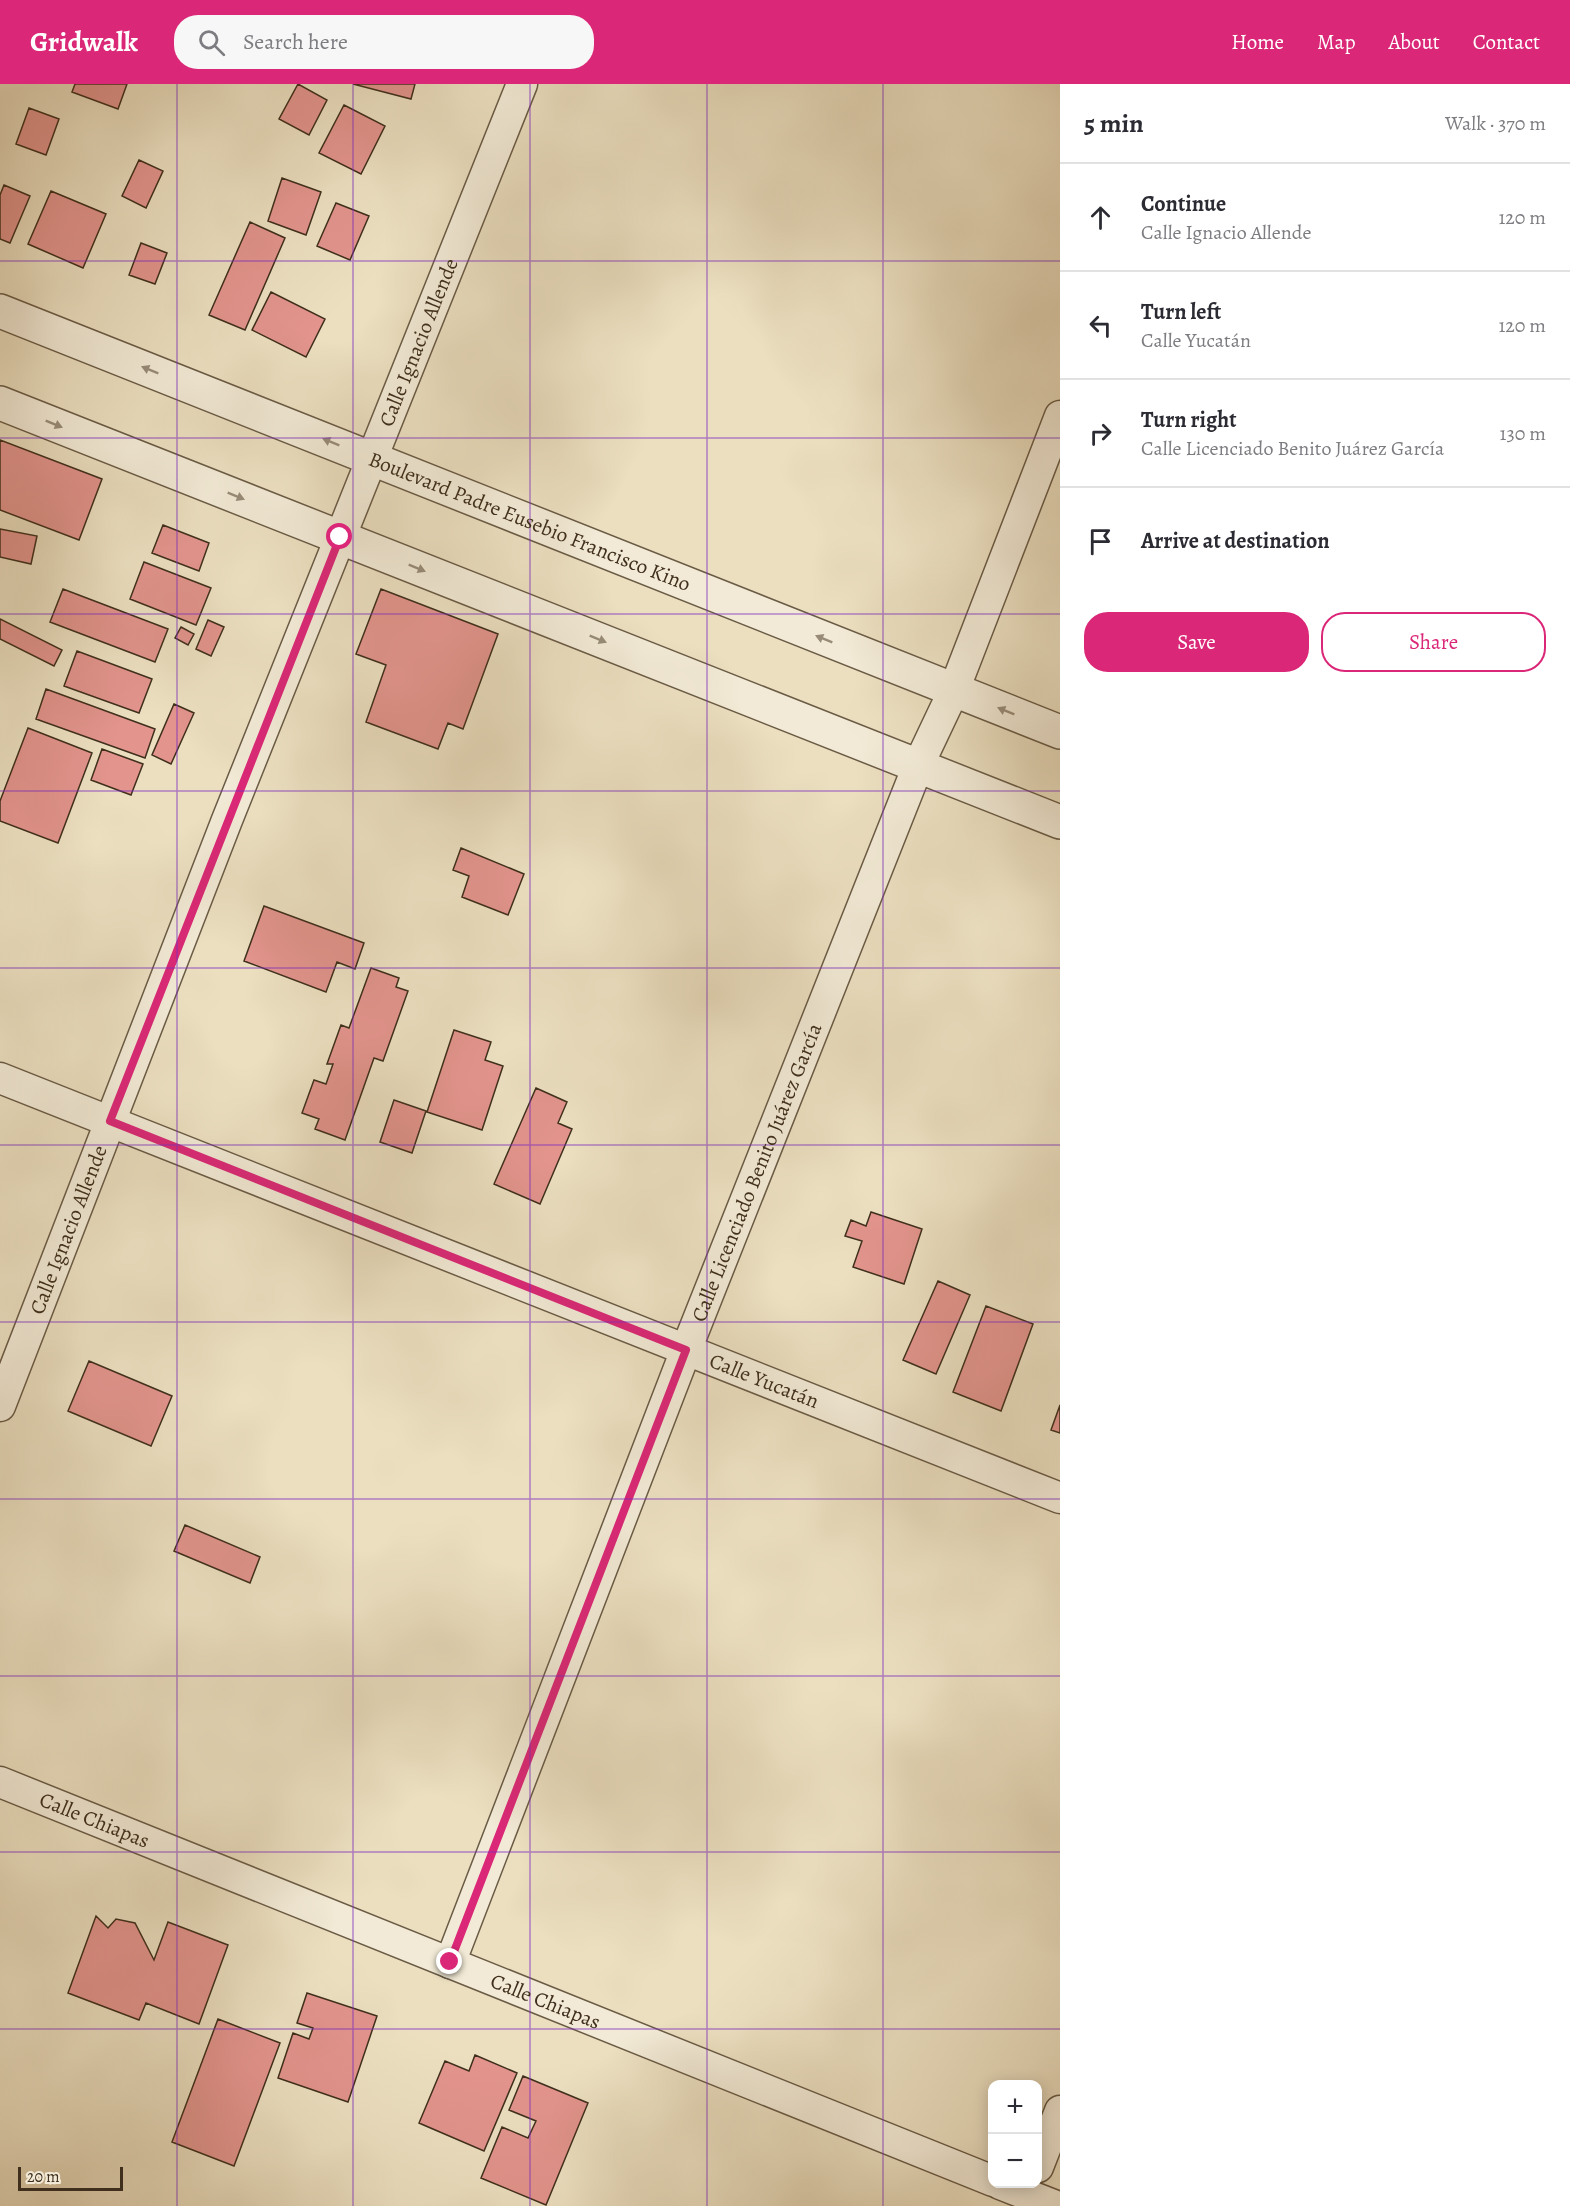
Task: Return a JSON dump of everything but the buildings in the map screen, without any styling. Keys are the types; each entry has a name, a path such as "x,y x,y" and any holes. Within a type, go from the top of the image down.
{"street":[{"name":"Calle Ignacio Allende","path":"0,1406 340,537 522,84"},
{"name":"Boulevard Padre Eusebio Francisco Kino","path":"0,311 1060,732"},
{"path":"0,403 1060,822"},
{"name":"Calle Licenciado Benito Juárez García","path":"450,1962 686,1350 918,766 954,690 1060,416"},
{"name":"Calle Yucatán","path":"0,1078 1060,1498"},
{"name":"Calle Chiapas","path":"0,1782 988,2179"},
{"path":"1042,2157 1060,2111"},
{"path":"1020,2192 1056,2206"}],"route":[{"path":"340,537 110,1121 686,1350 450,1962"}]}
